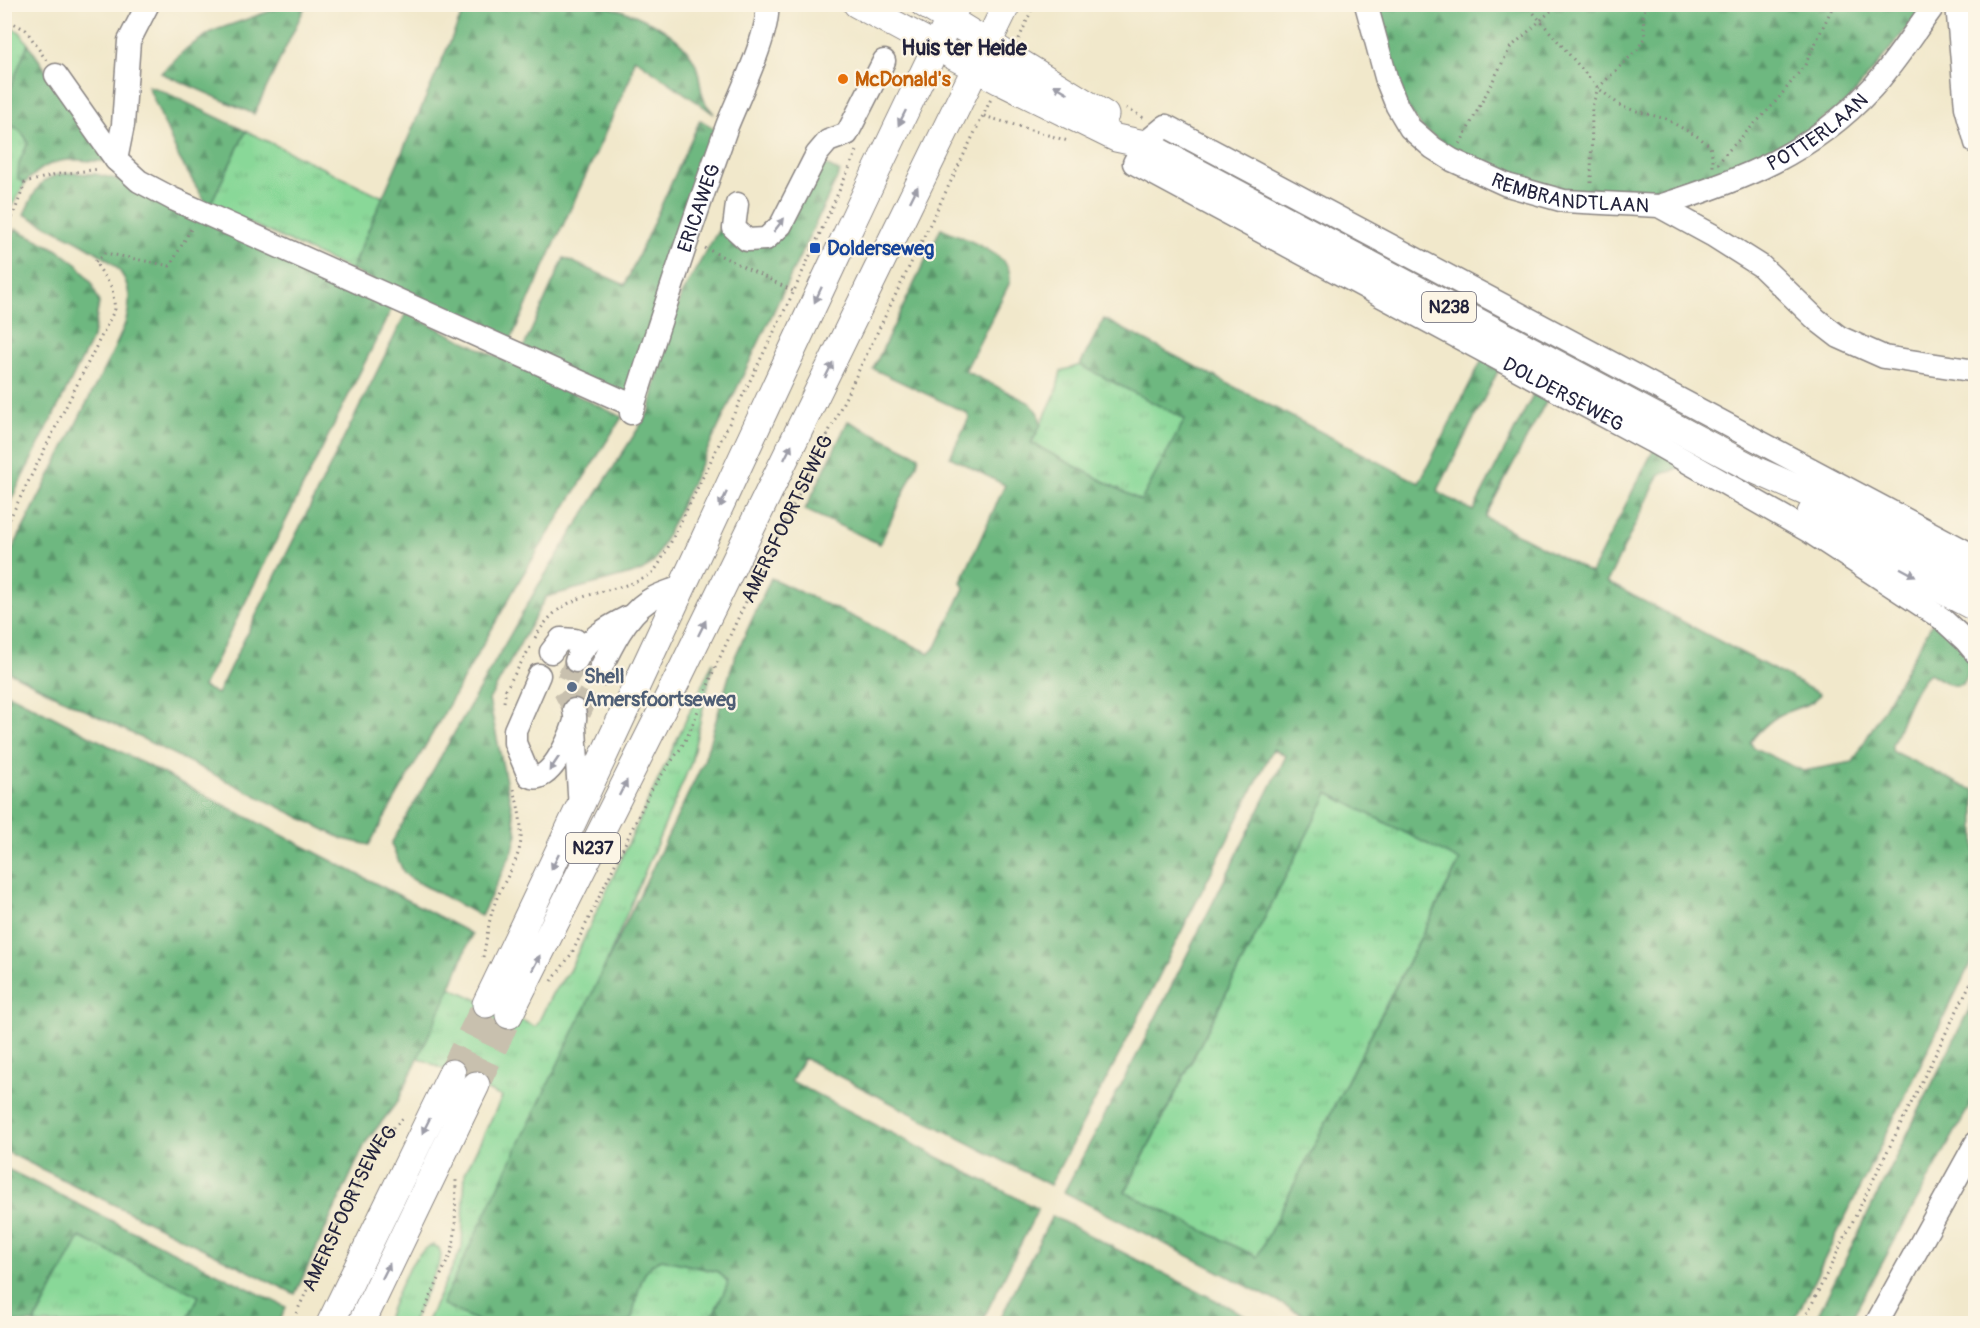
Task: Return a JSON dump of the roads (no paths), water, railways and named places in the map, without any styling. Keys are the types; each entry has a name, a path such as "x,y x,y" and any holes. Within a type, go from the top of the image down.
{"main road":[{"name":"N238","path":"857,4 975,68"},
{"name":"N238","path":"924,4 954,12 987,43"},
{"name":"AMERSFOORTSEWEG","path":"954,12 835,259 580,809 498,1010 687,659 1007,4"},
{"name":"DOLDERSEWEG","path":"987,43 1005,69 1116,138 1144,144 1755,470 1810,494 1976,583"},
{"name":"DOLDERSEWEG","path":"975,68 1005,69"},
{"name":"DOLDERSEWEG","path":"1755,470 1804,508 1880,557 1976,608"},
{"name":"AMERSFOORTSEWEG","path":"330,1323 452,1073"},
{"path":"361,1323 476,1084"}],"street":[{"path":"116,160 123,125 129,40 148,4"},
{"name":"ERICAWEG","path":"116,160 139,181 200,211 633,410 687,239 759,44 767,18 767,4"},
{"name":"REMBRANDTLAAN","path":"1366,4 1387,81 1397,106 1410,128 1433,148 1452,160 1507,185 1564,201 1659,207 1712,235 1761,266 1817,320 1839,337 1884,357 1976,371"},
{"name":"POTTERLAAN","path":"1659,207 1710,181 1754,173 1800,149 1871,89 1897,58 1935,4"},
{"path":"1957,4 1966,107 1976,142"},
{"path":"737,204 734,228 747,240 766,239 782,225 817,154 828,141 847,134 884,61"},
{"path":"56,75 116,160"},
{"path":"1144,144 1166,126 1976,557"},
{"name":"DOLDERSEWEG","path":"1144,144 1134,163 1651,441 1810,532 1941,618 1966,641 1976,654"},
{"path":"551,652 561,639 575,640 578,657 590,641 611,626 632,614 648,601 683,586"},
{"path":"599,672 632,614"},
{"name":"AMERSFOORTSEWEG","path":"539,675 515,730 515,742 529,776 541,778 549,772 560,754 576,715 580,809"},
{"path":"1876,1323 1976,1143"}],"tunnel":[{"path":"574,710 563,689 576,661"},
{"path":"580,713 599,672"},
{"path":"452,1073 486,1004"},
{"path":"476,1085 509,1015"}],"place":[{"name":"McDonald's","path":"843,79"},
{"name":"Dolderseweg","path":"815,248"},
{"name":"Shell Amersfoortseweg","path":"572,687"}],"district":[{"name":"Huis ter Heide","path":"964,47"}]}
